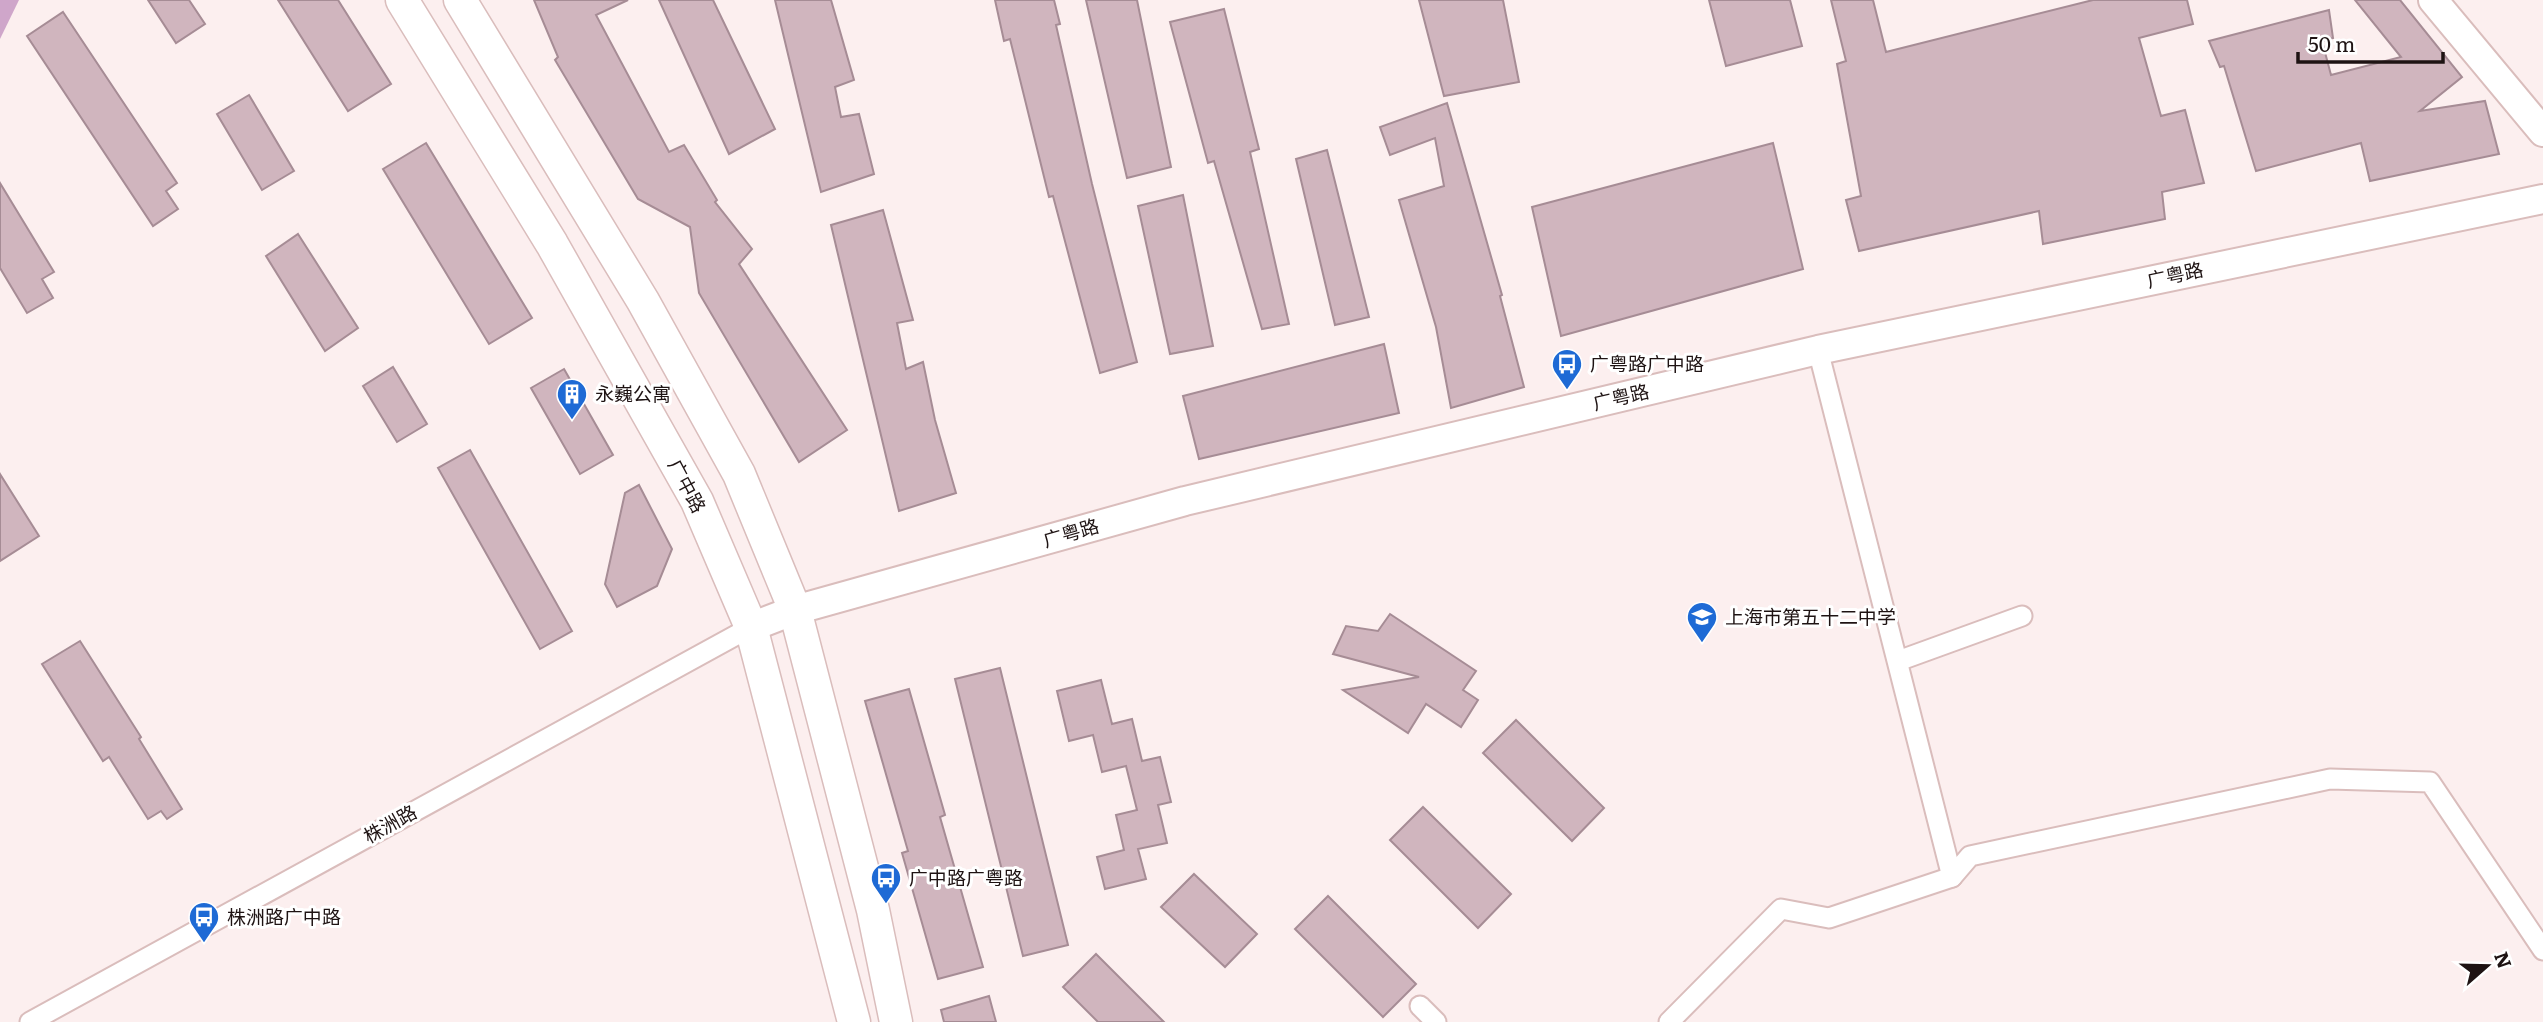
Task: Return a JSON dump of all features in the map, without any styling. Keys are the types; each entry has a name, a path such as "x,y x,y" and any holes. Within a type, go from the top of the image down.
{"main road":[{"name":"广中路","path":"402,0 552,244 697,501 751,627 854,1022"},
{"path":"460,0 643,301 740,474 796,610 873,910 896,1022"},
{"path":"2432,0 2543,132"},
{"name":"广粤路","path":"751,627 796,610 1185,501 1818,350 2543,199"}],"street":[{"path":"1818,350 1952,877"},
{"path":"1898,661 2022,615"},
{"name":"株洲路","path":"30,1022 751,627"},
{"path":"1669,1022 1780,909 1829,918 1952,877 1970,856 2330,779 2430,782 2543,950"},
{"path":"1420,1006 1436,1022"}],"shaded area":[{"path":"0,0 19,0 0,39"}],"building":[{"path":"148,0 189,0 205,24 176,43"},
{"path":"278,0 338,0 391,84 348,111"},
{"path":"534,0 628,0 596,15 669,152 684,145 717,200 715,202 752,249 739,264 847,430 799,462 699,293 690,227 638,199 555,60 558,57"},
{"path":"659,0 713,0 775,129 729,154"},
{"path":"775,0 831,0 854,80 835,87 841,117 859,114 874,174 821,192"},
{"path":"995,0 1054,0 1060,24 1056,25 1092,184 1137,362 1100,373 1053,196 1049,197 1010,39 1004,41"},
{"path":"1086,0 1137,0 1171,167 1127,178"},
{"path":"1419,0 1503,0 1519,82 1444,96"},
{"path":"1709,0 1790,0 1802,46 1726,66"},
{"path":"1831,0 1873,0 1886,52 2093,0 2187,0 2193,24 2139,38 2161,116 2185,110 2204,183 2162,192 2165,219 2043,244 2039,211 1859,251 1846,200 1861,196 1837,64 1846,61"},
{"path":"2355,0 2400,0 2462,77 2420,111 2485,101 2499,154 2370,181 2361,143 2256,171 2224,66 2220,67 2209,41 2329,10 2333,38 2322,41 2331,75 2401,57"},
{"path":"1224,9 1259,149 1250,152 1289,324 1262,329 1214,161 1208,163 1170,22"},
{"path":"63,12 177,183 166,191 178,209 153,226 27,36"},
{"path":"249,95 294,171 262,190 217,114"},
{"path":"1447,103 1502,295 1500,296 1524,387 1451,408 1436,327 1399,200 1444,186 1435,138 1390,155 1380,127"},
{"path":"426,143 532,318 489,344 383,169"},
{"path":"1773,143 1803,269 1561,336 1532,207"},
{"path":"1327,150 1369,317 1335,325 1296,159"},
{"path":"0,183 54,272 42,279 53,298 27,313 0,268"},
{"path":"1183,195 1213,346 1170,354 1138,206"},
{"path":"883,210 913,320 897,323 906,369 923,362 935,420 956,493 899,511 831,225"},
{"path":"298,234 358,328 325,351 266,256"},
{"path":"1384,344 1399,413 1199,459 1183,396"},
{"path":"393,367 427,424 397,442 363,386"},
{"name":"永巍公寓","path":"564,369 613,455 580,474 531,388"},
{"path":"470,450 572,631 540,649 438,468"},
{"path":"0,474 39,536 0,561"},
{"path":"639,485 672,549 657,586 617,607 605,584 625,493"},
{"path":"1390,614 1476,671 1463,690 1478,700 1461,727 1426,704 1408,733 1343,690 1419,677 1333,654 1346,626 1378,631"},
{"path":"80,641 141,737 139,739 182,809 167,819 161,811 148,819 109,757 103,761 42,664"},
{"path":"1000,668 1068,945 1023,956 955,679"},
{"path":"1101,680 1112,724 1132,719 1142,761 1160,757 1171,802 1158,805 1167,843 1138,849 1146,879 1105,889 1097,857 1124,850 1116,815 1137,810 1126,766 1102,772 1093,735 1069,741 1057,691"},
{"path":"909,689 945,815 940,817 983,967 938,979 902,853 908,851 865,701"},
{"path":"1516,720 1604,808 1572,841 1483,753"},
{"path":"1423,807 1511,894 1478,928 1390,840"},
{"path":"1194,874 1257,934 1225,967 1161,907"},
{"path":"1328,896 1416,984 1383,1017 1295,929"},
{"path":"1096,954 1164,1022 1098,1022 1063,987"},
{"path":"989,996 996,1022 944,1022 941,1010"}],"place":[{"name":"广粤路广中路","path":"1567,391"},
{"name":"永巍公寓","path":"572,421"},
{"name":"上海市第五十二中学","path":"1702,644"},
{"name":"广中路广粤路","path":"886,905"},
{"name":"株洲路广中路","path":"204,944"}]}
